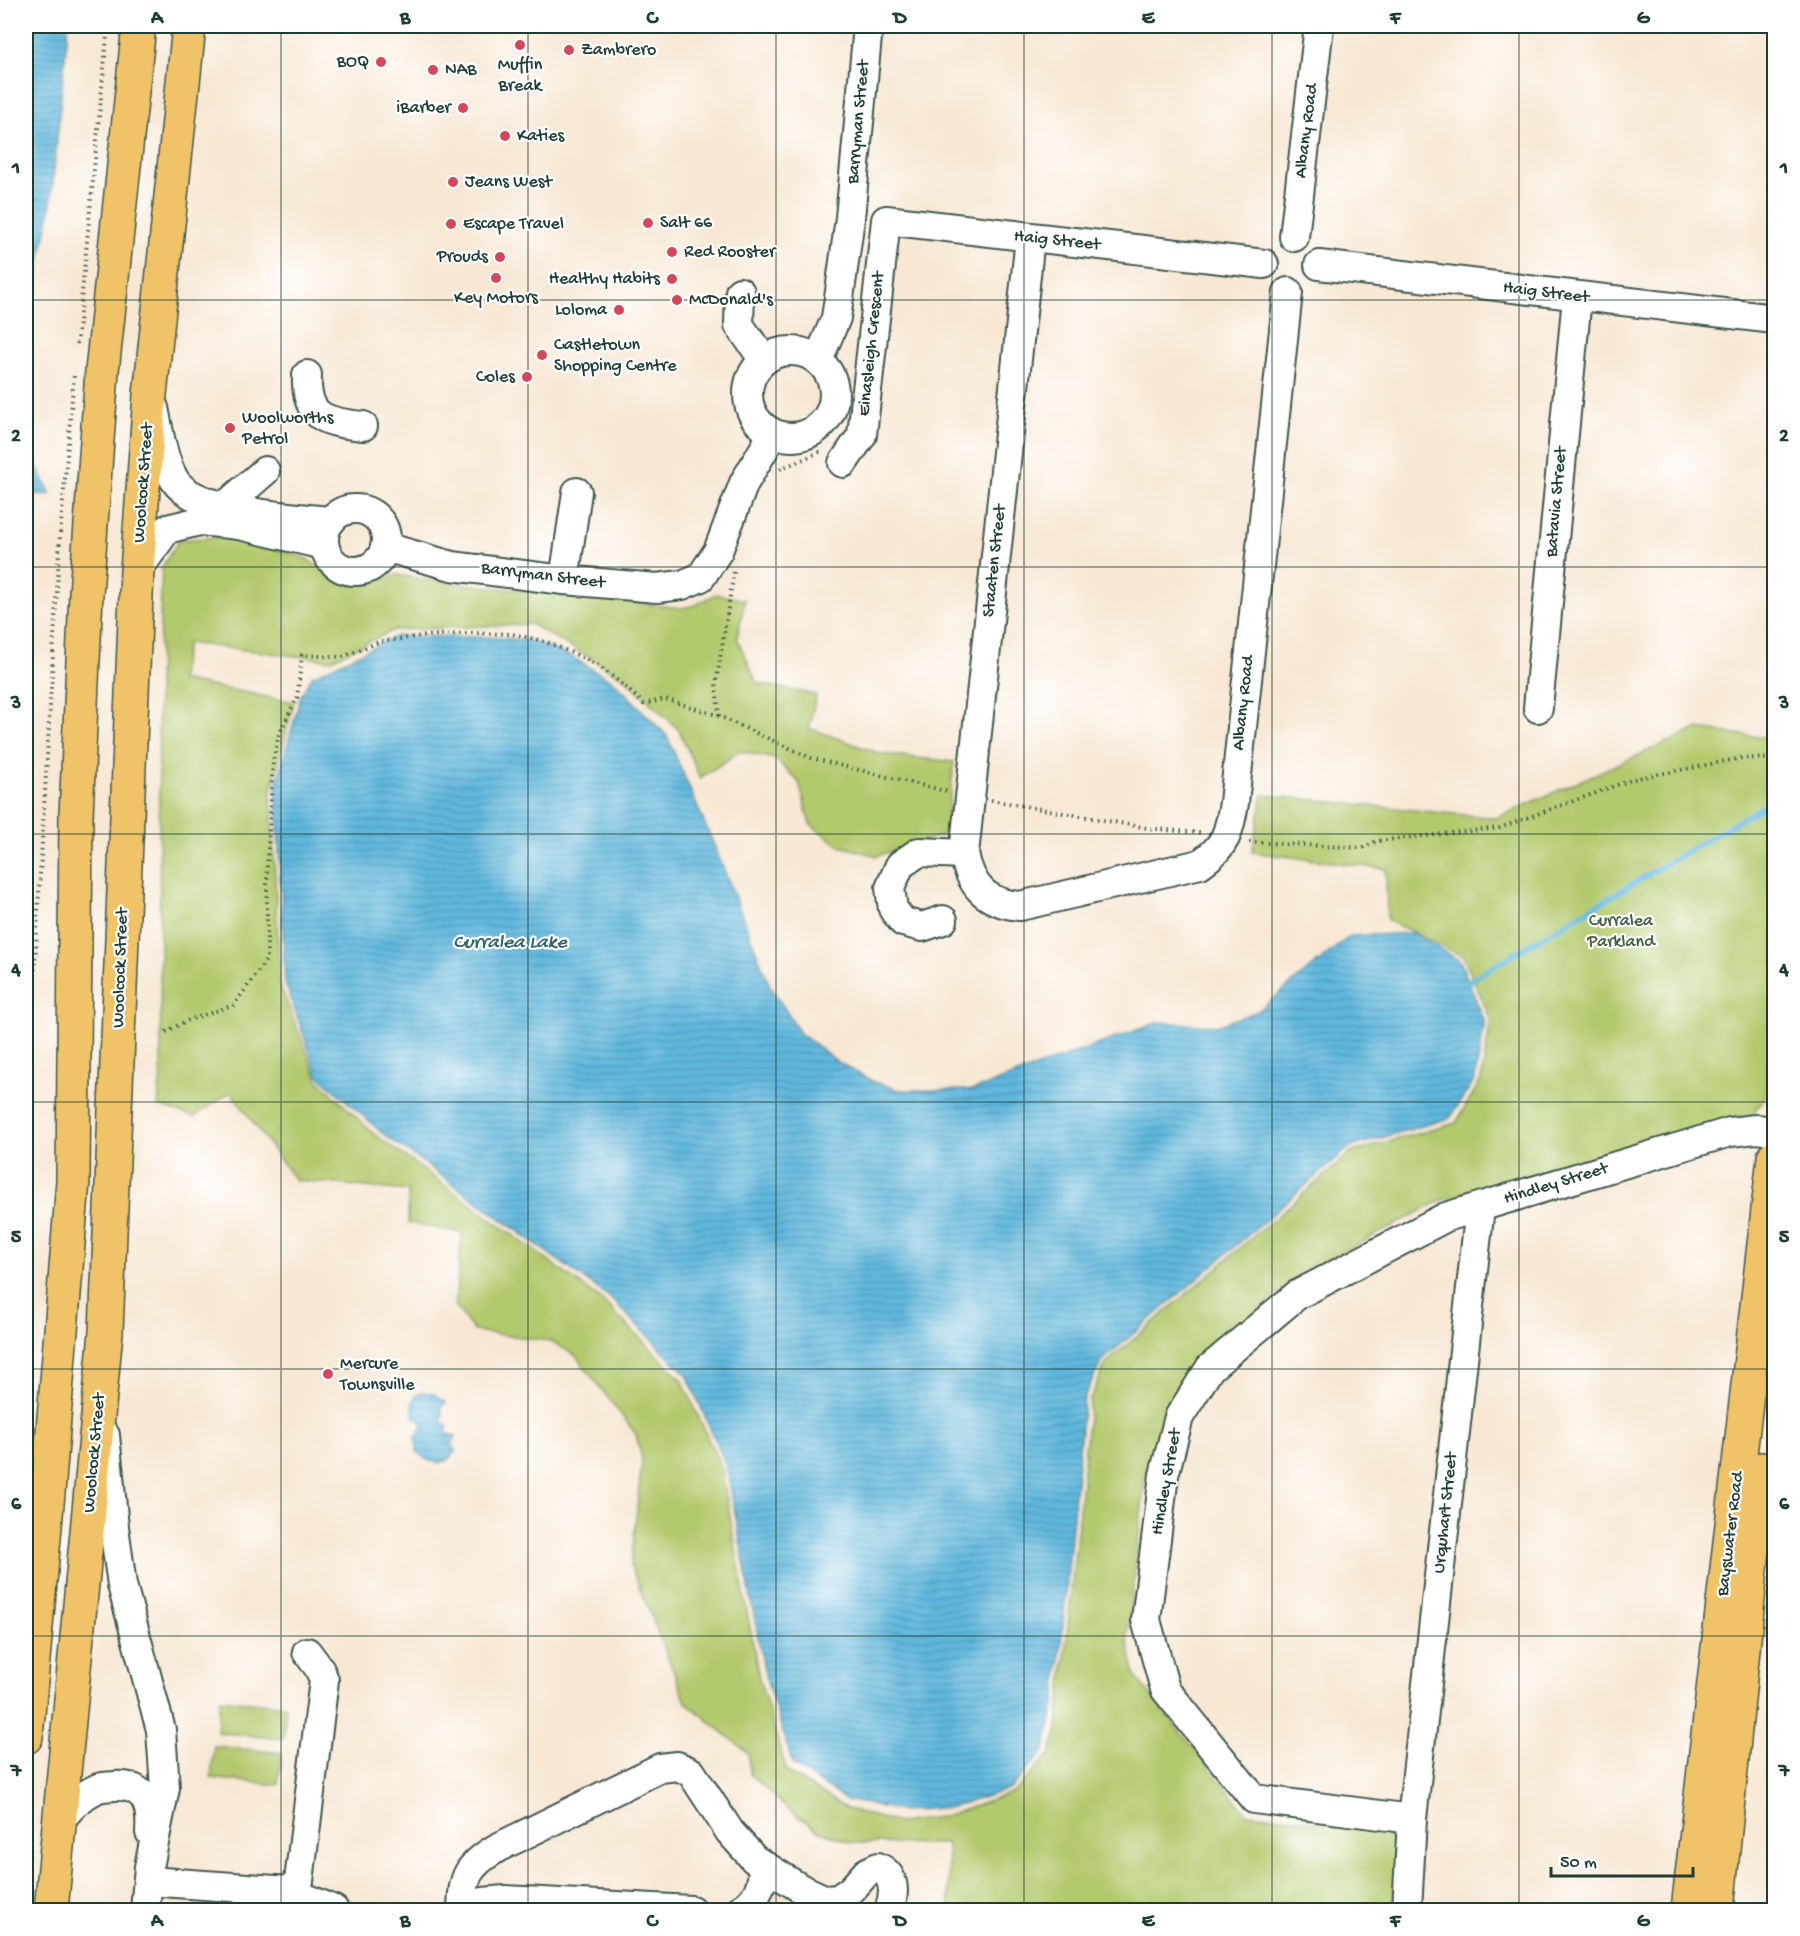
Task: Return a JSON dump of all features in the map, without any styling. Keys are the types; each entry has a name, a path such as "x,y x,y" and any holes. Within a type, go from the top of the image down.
{"main road":[{"path":"26,1723 48,1493 73,1181 76,815 86,594 103,359 140,26"},
{"name":"Woolcock Street","path":"51,1911 106,1332 137,571 150,395 189,26"},
{"name":"Bayswater Road","path":"1718,1911 1769,1336 1774,1157"},
{"name":"Bayswater Road","path":"1688,1911 1769,1336"}],"street":[{"name":"Barryman Street","path":"850,218 867,26"},
{"name":"Albany Road","path":"1294,237 1319,26"},
{"name":"Einasleigh Crescent","path":"818,360 836,318 850,218"},
{"name":"Einasleigh Crescent","path":"843,463 862,435 886,220"},
{"name":"Haig Street","path":"886,220 1264,264"},
{"path":"1294,237 1311,246 1316,254 1318,265 1317,274 1309,285 1301,290 1288,292 1270,282 1264,264 1268,250 1276,242 1294,237"},
{"name":"Staaten Street","path":"973,882 964,854 969,796 1030,238"},
{"name":"Haig Street","path":"1318,265 1577,297 1774,318"},
{"path":"740,292 739,325 764,360"},
{"name":"Albany Road","path":"973,882 986,896 1002,905 1020,906 1200,864 1214,855 1226,838 1234,803 1288,292"},
{"name":"Batavia Street","path":"1538,708 1577,297"},
{"path":"794,350 809,354 828,371 834,397 829,415 820,427 803,436 788,437 766,430 753,415 748,401 750,381 756,368 764,360 777,353 794,350"},
{"path":"307,375 308,402 314,410 322,417 339,424 363,426"},
{"path":"150,395 167,463 175,481 197,498 224,507 272,515 327,533"},
{"name":"Barryman Street","path":"385,547 452,566 564,580 657,588 682,585 701,577 718,550 744,483 773,434"},
{"path":"224,507 265,471 272,515"},
{"path":"564,580 577,492"},
{"path":"353,509 363,510 371,514 384,528 385,547 374,566 353,572 334,564 327,555 327,533 337,515 353,509"},
{"path":"137,571 167,529 200,521 327,533"},
{"path":"943,920 922,927 903,922 893,909 890,888 900,865 919,852 964,854"},
{"name":"Hindley Street","path":"1412,1819 1254,1799 1165,1689 1146,1620 1164,1474 1179,1417 1210,1368 1297,1295 1446,1217 1730,1131 1756,1129 1774,1131"},
{"name":"Urquhart Street","path":"1412,1819 1480,1207"},
{"path":"101,1397 122,1585 160,1730 165,1788 148,1874"},
{"path":"290,1891 299,1881 324,1680 308,1652"},
{"path":"462,1911 462,1883 480,1858 660,1768 677,1766 691,1772 730,1832 754,1859 800,1888 826,1900 838,1899 851,1890 867,1872 878,1867 886,1871 892,1880 889,1911"},
{"path":"61,1819 77,1800 98,1788 119,1786 135,1789 146,1797 151,1818 145,1911"},
{"path":"1407,1911 1412,1819"},
{"path":"740,1911 750,1905 758,1892 763,1879 763,1864"},
{"path":"148,1874 238,1898 290,1891 334,1911"},
{"path":"466,1911 483,1902 505,1900 691,1911"}],"path":[{"path":"773,475 780,469 820,452 843,463"},
{"path":"719,716 716,684 736,562"},
{"path":"166,1032 186,1021 234,1005 267,959 267,868 273,761 279,734 297,698 302,655 342,657 379,642 422,636 471,633 512,634 543,641 584,658 600,667 644,704 664,699 719,716 790,750 849,769 969,796 1147,828 1215,835 1236,841 1323,844 1362,848 1377,841 1499,828 1634,779 1742,758 1774,759"}],"green space":[{"name":"Curralea Parkland","path":"231,536 305,558 342,583 353,585 398,575 681,608 696,605 716,594 745,600 737,638 757,683 816,695 809,728 881,754 954,762 946,834 877,856 840,846 810,824 799,782 775,759 740,751 700,778 679,730 623,677 531,624 394,630 330,660 187,643 180,680 294,702 271,792 280,986 318,1080 374,1134 602,1300 682,1380 721,1467 759,1678 787,1772 847,1809 899,1823 947,1816 1014,1792 1051,1753 1058,1728 1090,1400 1106,1363 1352,1152 1456,1123 1481,1080 1491,1020 1463,956 1387,920 1386,869 1252,852 1263,795 1496,818 1697,729 1774,739 1774,1014 1765,1098 1751,1115 1442,1200 1299,1275 1192,1370 1164,1422 1147,1462 1127,1641 1135,1676 1247,1814 1378,1827 1397,1845 1394,1910 950,1910 947,1844 853,1843 820,1831 787,1809 750,1774 748,1753 686,1702 631,1566 642,1459 636,1434 575,1355 551,1341 474,1331 455,1305 462,1233 408,1223 408,1191 295,1180 231,1092 194,1117 158,1106 161,1073 158,683 162,567 179,540"},
{"path":"220,1699 286,1706 283,1739 217,1732"},
{"path":"214,1746 282,1753 278,1785 211,1778"}],"water":[{"path":"26,26 68,26 50,211 26,332"},
{"path":"26,364 28,448 51,494 26,493"},
{"name":"Curralea Lake","path":"396,636 490,637 529,640 568,655 615,682 667,736 717,852 770,986 800,1033 838,1062 874,1082 900,1090 974,1090 1159,1022 1216,1026 1258,1011 1350,936 1414,933 1460,961 1485,1022 1475,1079 1450,1118 1350,1147 1102,1361 1084,1397 1056,1700 1045,1750 1010,1789 953,1807 903,1811 846,1800 793,1765 765,1675 726,1465 687,1375 609,1297 382,1133 318,1075 285,983 276,786 301,695 312,676"},
{"path":"422,1392 434,1394 446,1403 441,1407 443,1415 441,1421 448,1426 446,1431 448,1434 456,1436 452,1444 455,1451 442,1462 432,1462 417,1451 416,1437 424,1423 414,1417 412,1404 416,1395"}],"waterway":[{"path":"1467,982 1762,807 1774,807"}],"place":[{"name":"Muffin Break","path":"520,45"},
{"name":"Zambrero","path":"569,50"},
{"name":"BOQ","path":"381,62"},
{"name":"NAB","path":"433,70"},
{"name":"iBarber","path":"463,108"},
{"name":"Katies","path":"505,136"},
{"name":"Jeans West","path":"453,182"},
{"name":"Salt 66","path":"648,223"},
{"name":"Escape Travel","path":"451,224"},
{"name":"Red Rooster","path":"672,252"},
{"name":"Prouds","path":"500,257"},
{"name":"Key Motors","path":"496,278"},
{"name":"Healthy Habits","path":"672,279"},
{"name":"McDonald's","path":"677,300"},
{"name":"Loloma","path":"619,310"},
{"name":"Castletown Shopping Centre","path":"542,355"},
{"name":"Coles","path":"527,377"},
{"name":"Woolworths Petrol","path":"230,428"},
{"name":"Mercure Townsville","path":"328,1374"}]}
